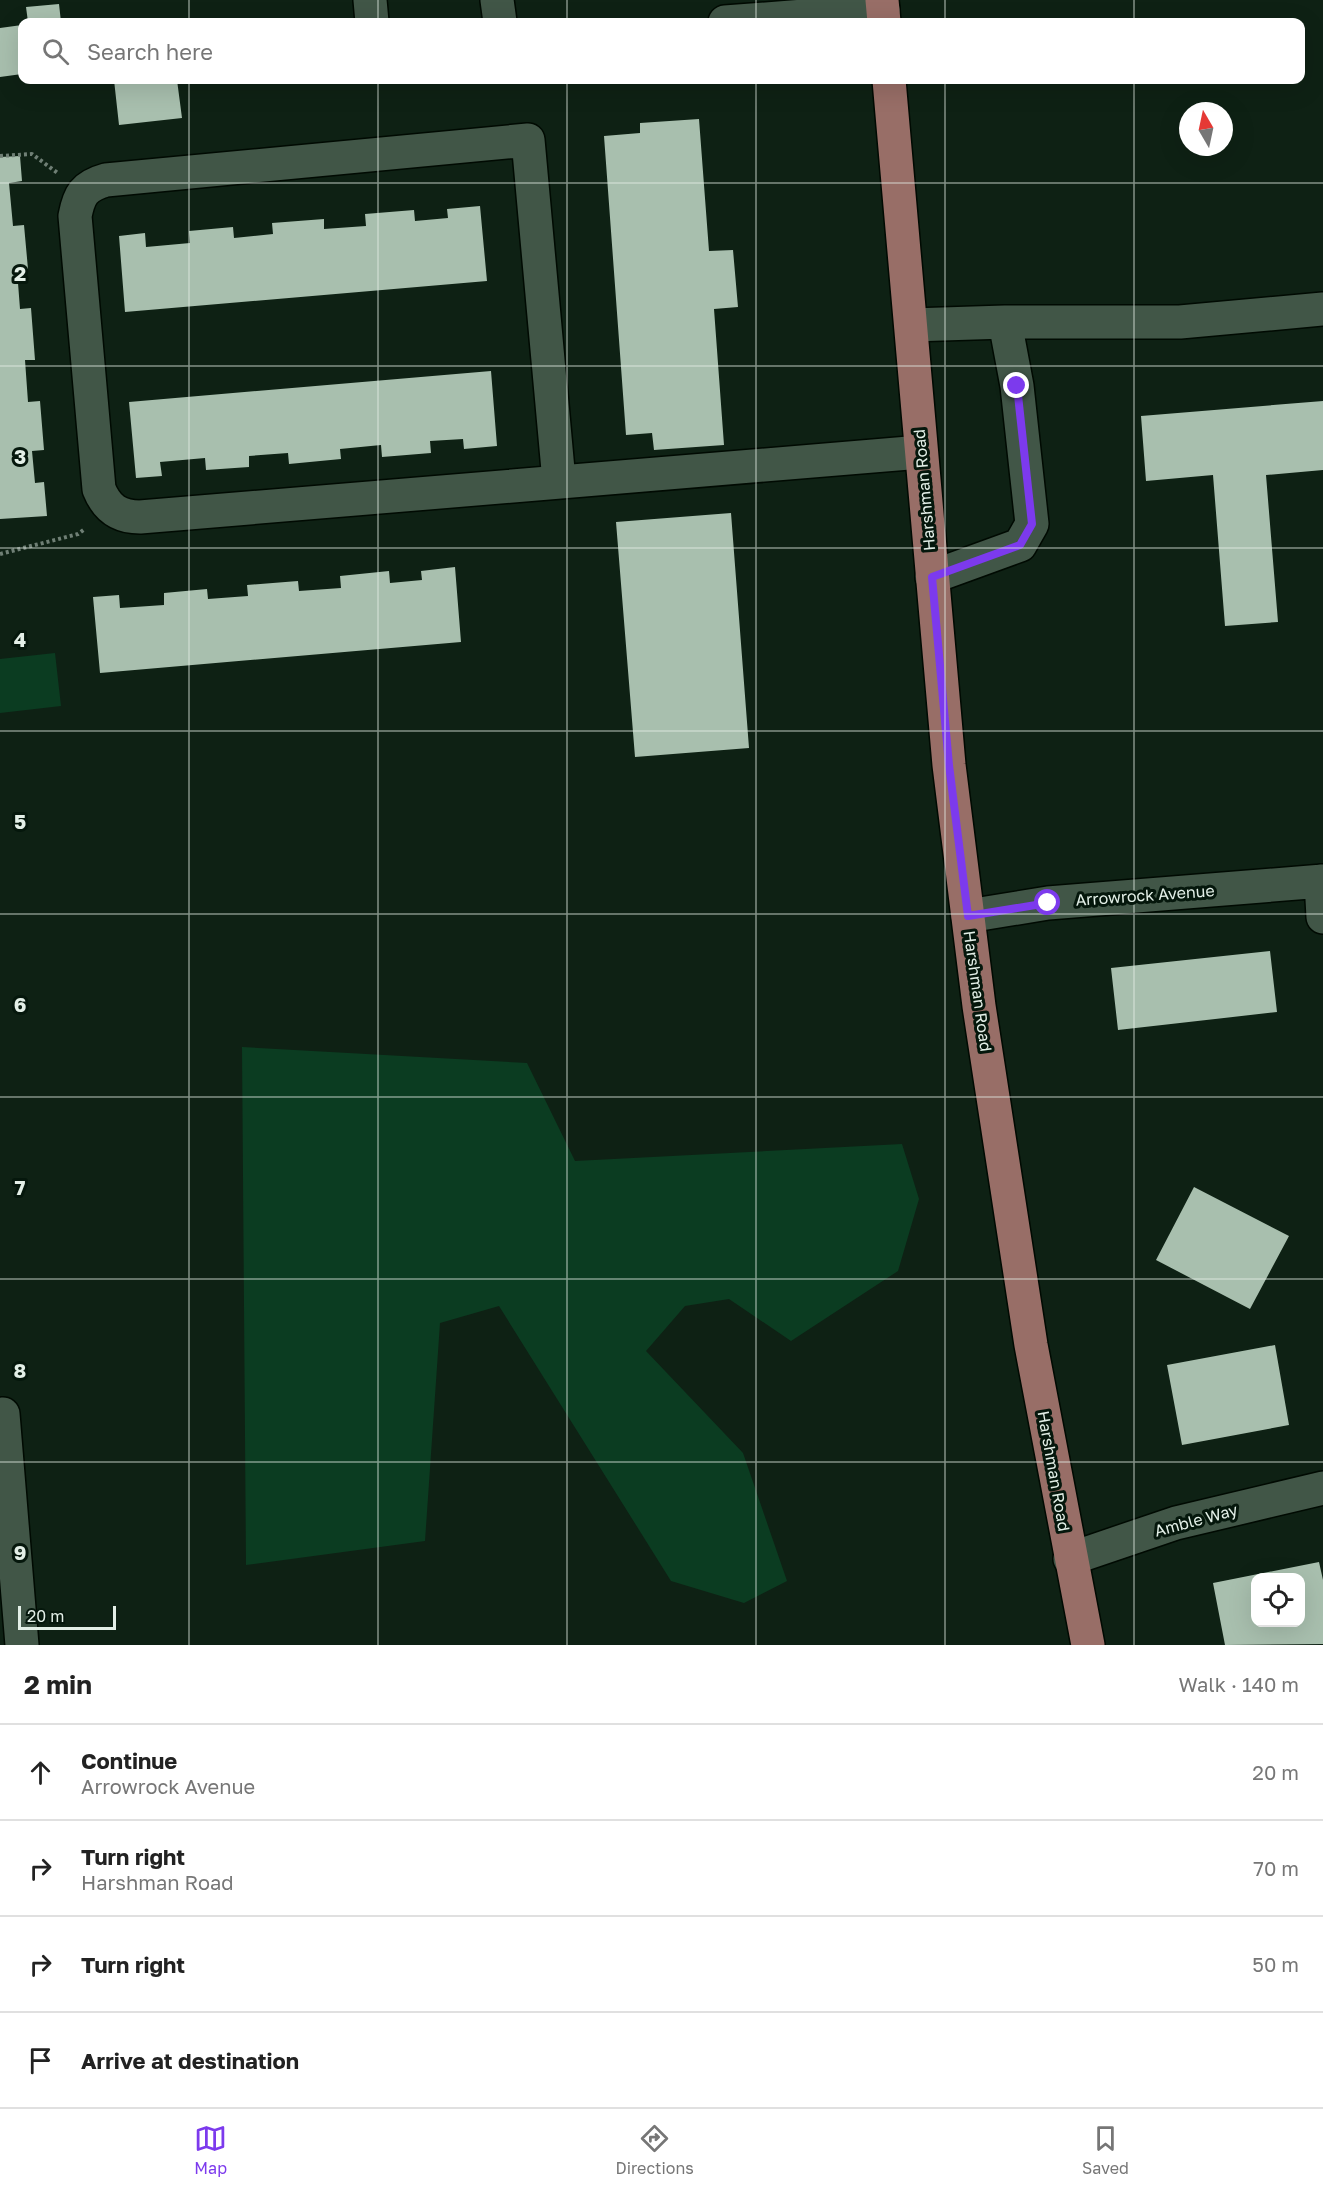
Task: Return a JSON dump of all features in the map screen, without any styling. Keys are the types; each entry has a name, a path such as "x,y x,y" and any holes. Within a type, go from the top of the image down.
{"main road":[{"name":"Harshman Road","path":"889,84 949,765 968,916 981,1017 1031,1345 1088,1645"}],"street":[{"path":"370,0 372,18"},
{"path":"497,0 499,18"},
{"path":"782,18 883,11"},
{"path":"559,481 528,140 106,180 92,184 84,191 75,216 99,489 104,501 113,511 126,517 921,452"},
{"path":"911,325 1005,322 1180,322 1323,309"},
{"path":"932,577 1020,545 1032,524 1017,386 1005,322"},
{"path":"1322,881 1323,918"},
{"name":"Arrowrock Avenue","path":"968,916 1048,903 1322,881"},
{"path":"3,1414 22,1645"},
{"name":"Amble Way","path":"1070,1559 1176,1523 1323,1488"}],"path":[{"path":"0,156 32,154 84,191"},
{"path":"0,554 78,534 113,511"}],"green space":[{"path":"55,653 61,706 0,713 0,659"},
{"path":"242,1047 527,1063 575,1161 902,1144 919,1199 898,1271 791,1341 729,1299 685,1306 646,1351 743,1453 787,1581 744,1603 671,1581 499,1306 440,1323 425,1541 246,1565"}],"building":[{"path":"59,4 61,18 27,18 26,7"},
{"path":"18,26 18,75 0,77 0,28"},
{"path":"114,84 178,84 182,118 119,125"},
{"path":"699,119 709,251 733,250 738,307 714,309 724,445 654,450 652,433 626,435 604,136 640,133 640,123"},
{"path":"20,156 22,181 9,183 13,226 24,225 28,269 17,270 20,309 31,308 35,360 25,360 28,402 40,401 44,450 32,451 35,483 44,482 47,516 0,519 0,157"},
{"path":"480,206 487,281 125,312 119,236 145,233 146,247 190,243 189,231 233,227 234,238 273,234 272,223 324,219 324,229 366,226 365,214 414,210 415,221 448,218 447,209"},
{"path":"491,371 497,446 464,449 463,439 430,441 431,453 382,457 381,445 340,449 341,459 289,464 288,453 249,456 249,467 206,470 205,458 160,462 162,476 136,478 129,402"},
{"path":"1323,401 1323,470 1266,475 1278,622 1225,626 1213,475 1146,481 1141,416"},
{"path":"731,513 749,748 635,757 616,522"},
{"path":"455,567 461,642 100,673 93,597 119,595 120,608 164,605 164,593 207,589 208,599 248,596 247,585 298,581 299,591 341,588 340,576 389,571 390,583 422,580 421,571"},
{"path":"1270,951 1277,1012 1118,1030 1111,968"},
{"path":"1194,1187 1289,1236 1250,1309 1156,1260"},
{"path":"1275,1345 1289,1425 1182,1445 1167,1365"},
{"path":"1319,1562 1323,1580 1323,1644 1225,1645 1213,1583 1251,1575 1251,1627 1305,1627 1305,1573 1263,1573"}],"route":[{"path":"1017,386 1032,524 1020,545 932,577 949,765 968,916 1048,903"}]}
